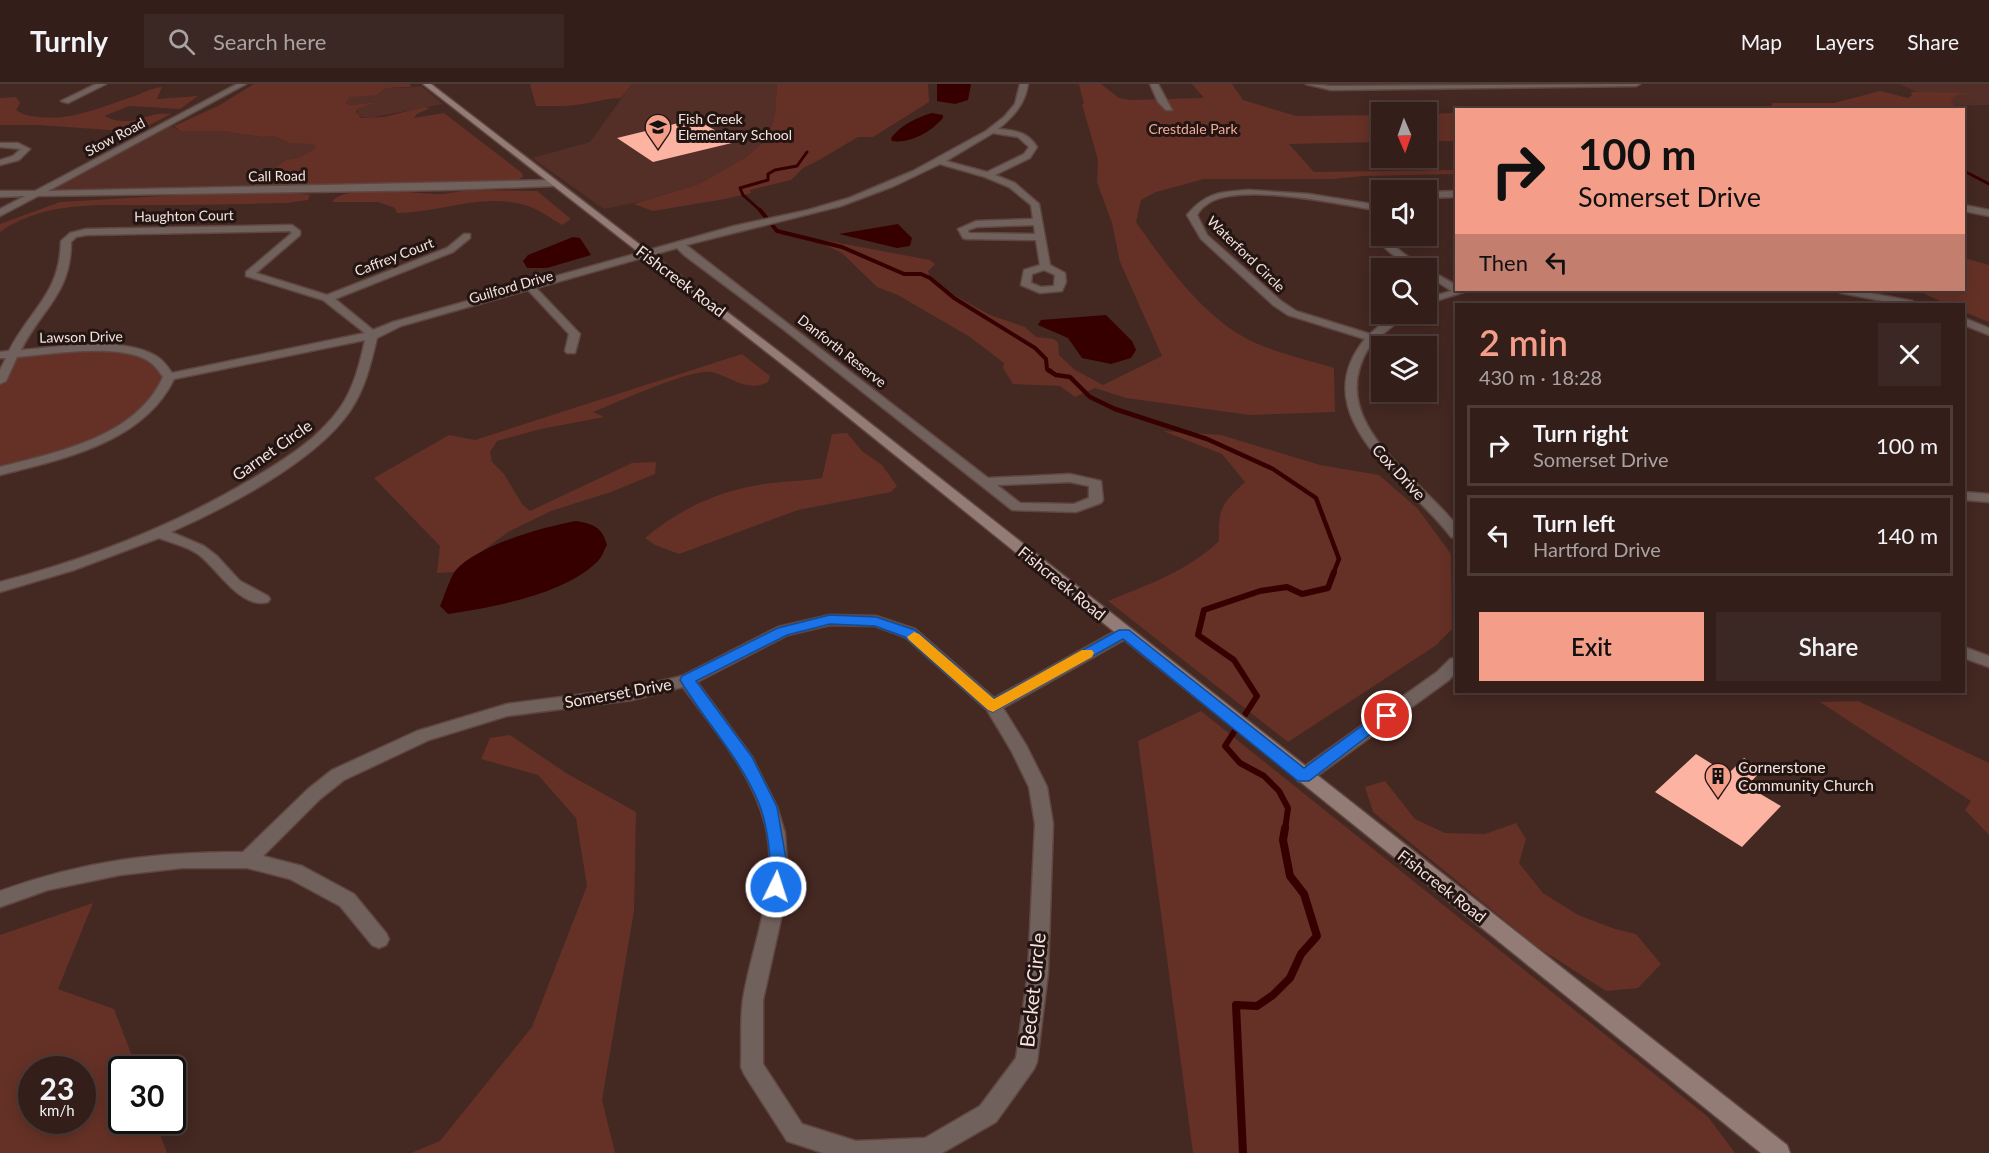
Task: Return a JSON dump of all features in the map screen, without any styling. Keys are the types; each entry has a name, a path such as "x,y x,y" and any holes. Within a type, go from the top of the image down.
{"main road":[{"name":"Fishcreek Road","path":"427,84 791,366 1779,1153"}],"street":[{"path":"65,101 102,84"},
{"name":"Stow Road","path":"0,213 242,84"},
{"name":"Guilford Drive","path":"170,377 372,334 403,333 534,291 852,200 938,161 990,129 1017,107 1023,95 1024,84"},
{"path":"1154,84 1162,102 1169,108"},
{"path":"1312,85 1331,88 1636,84"},
{"path":"988,175 1028,156 1033,147 1030,140 1023,135 990,129"},
{"path":"0,145 18,145 26,149 16,158 0,163"},
{"path":"938,161 988,175 1012,185 1035,204 1045,267"},
{"name":"Call Road","path":"0,194 445,187 554,183"},
{"name":"Waterford Circle","path":"1370,337 1300,316 1282,307 1204,237 1192,215 1200,204 1215,196 1252,192 1281,193 1371,206"},
{"path":"1437,195 1455,194"},
{"path":"1965,208 1989,213"},
{"path":"1038,222 976,224 963,229 966,236 1040,237"},
{"name":"Haughton Court","path":"14,354 21,339 49,302 64,276 66,240 69,237 96,231 285,228 297,230 297,233 250,270 249,274 327,298"},
{"name":"Caffrey Court","path":"327,298 450,250 467,236"},
{"path":"1389,246 1406,258"},
{"name":"Danforth Reserve","path":"684,249 1017,507 1076,508 1096,500 1096,484 1070,478 986,482"},
{"path":"1437,277 1455,288"},
{"path":"534,291 574,334 571,351"},
{"path":"1437,297 1456,291"},
{"path":"1846,291 1907,303"},
{"path":"327,298 372,334"},
{"path":"1965,321 1989,332"},
{"name":"Cox Drive","path":"1386,324 1370,337 1355,362 1352,395 1360,423 1372,444 1390,466 1454,527"},
{"name":"Garnet Circle","path":"0,587 99,557 160,533 245,489 315,442 353,397 366,363 372,334"},
{"name":"Lawson Drive","path":"0,355 94,350 138,353 159,363 170,377"},
{"path":"0,381 14,354"},
{"path":"0,471 54,457 120,428 157,398 170,377"},
{"path":"1965,496 1989,498"},
{"path":"160,533 202,550 216,561 236,586 247,594 263,599"},
{"name":"Somerset Drive","path":"247,860 314,794 338,776 423,735 507,710 632,694 687,680 783,631 830,620 876,621 910,633 993,706"},
{"path":"993,706 1124,633"},
{"path":"1965,652 1989,662"},
{"path":"1304,776 1443,676 1455,664"},
{"name":"Becket Circle","path":"687,680 746,762 768,807 776,833 778,865 773,910 753,1000 752,1067 795,1133 856,1152 927,1149 988,1114 1026,1062 1038,973 1044,824 1038,787 1020,750 993,706"},
{"path":"0,899 48,882 120,867 182,860 247,860 295,872 347,900 379,939"}],"shaded area":[{"name":"Fish Creek Elementary School","path":"632,84 777,84 775,116 768,139 745,158 699,184 643,201 604,209 532,158 590,142"},
{"path":"937,84 971,84 968,100 955,104 937,101"},
{"path":"1900,84 1989,84 1989,105 1945,106"},
{"path":"421,86 443,104 369,118 357,116 358,109 378,102 351,105 345,103 350,97 395,87"},
{"path":"932,113 943,115 943,118 932,128 913,139 892,141 891,138 904,126"},
{"path":"168,125 181,131 223,131 262,137 274,136 289,143 314,143 316,148 299,158 286,160 254,180 254,188 44,192"},
{"path":"898,224 912,238 910,246 897,248 839,234"},
{"path":"573,237 580,238 591,255 547,268 527,268 523,261 528,255"},
{"path":"1106,315 1132,341 1136,350 1131,358 1111,364 1082,358 1068,338 1038,325 1041,320"},
{"path":"576,521 588,523 600,530 607,545 599,559 584,573 547,591 486,608 448,614 440,606 455,571 479,553 494,545 529,533"}],"green space":[{"path":"254,84 409,84 412,87 395,87 384,89 376,95 350,97 345,103 351,105 378,102 358,109 356,112 361,118 384,117 424,107 430,108 417,114 414,118 444,113 522,173 523,177 512,183 254,188 254,181 286,160 299,158 316,148 314,144 289,143 274,136 262,137 223,131 181,131 174,126 218,106"},
{"path":"530,84 632,84 621,98 575,105 536,106"},
{"path":"777,84 928,84 929,102 873,137 858,137 803,168 791,180 725,199 653,211 634,204 699,184 745,158 768,138 775,116"},
{"name":"Crestdale Park","path":"1079,84 1101,84 1119,98 1131,100 1204,98 1192,84 1232,84 1243,100 1296,116 1371,115 1371,142 1289,144 1314,172 1455,170 1455,174 1333,179 1204,179 1156,192 1141,200 1136,222 1184,285 1212,314 1252,341 1334,368 1335,412 1250,415 1126,398 1095,388 1075,397 1060,386 1013,384 1003,368 1004,363 970,337 898,295 877,287 842,253 821,243 823,240 930,260 935,264 928,271 930,278 952,294 990,315 1025,327 1036,337 1054,339 1058,343 1059,355 1075,370 1103,385 1162,356 1120,262 1112,223 1097,182 1098,160 1082,104 1084,104"},
{"path":"162,87 157,99 198,96 180,109 129,106 104,116 123,121 171,114 136,132 40,125 0,125 0,98 16,97 20,103 16,110 21,113 51,118 86,112"},
{"path":"1880,91 1908,98 1912,95 1911,92 1968,93 1957,95 1951,100 1955,108 1779,108 1772,106 1772,103 1834,103"},
{"path":"1455,113 1455,141 1437,141 1437,114"},
{"path":"471,190 537,191 571,219 562,225 532,208 505,202 474,202 397,213 395,208 378,202 332,202 339,196 364,191 438,194"},
{"path":"291,193 310,195 308,200 287,203 74,207 36,214 0,232 0,224 60,202 197,194"},
{"path":"1965,258 1989,265 1989,322 1965,312 1965,303 1945,303 1918,291 1965,291"},
{"path":"94,350 138,353 169,377 140,414 87,444 0,471 0,381 14,354"},
{"path":"742,354 770,376 768,382 753,386 712,372 688,375 593,412 604,417 541,429 497,441 490,452 492,462 504,474 522,504 530,511 632,463 656,462 655,474 611,492 551,511 508,532 454,572 437,573 440,546 374,478 449,435 475,440"},
{"path":"1163,431 1221,435 1320,465 1379,475 1418,509 1451,554 1452,629 1435,646 1288,742 1108,601 1181,569 1207,552 1219,541 1219,521 1226,501 1245,482 1222,454"},
{"path":"847,433 862,451 882,465 897,486 891,492 798,510 679,554 655,545 645,538 682,512 724,493 761,484 822,478 832,434"},
{"path":"1858,701 1989,763 1989,835 1965,810 1971,801 1820,702"},
{"path":"1201,711 1708,1117 1735,1153 1193,1153 1138,741"},
{"path":"510,735 566,773 636,812 634,911 602,1100 615,1153 411,1153 440,1141 532,1027 587,886 576,818 538,775 481,759 490,738"},
{"path":"1385,781 1415,819 1445,833 1485,834 1516,823 1526,839 1519,863 1543,893 1578,915 1636,934 1661,964 1638,988 1606,991 1536,946 1373,812 1365,787"},
{"path":"93,903 58,989 114,1009 132,1056 108,1056 108,1134 160,1134 167,1153 0,1153 0,935"}],"building":[{"path":"695,119 736,142 653,162 617,138"},
{"name":"Cornerstone Community Church","path":"1696,754 1728,774 1744,758 1763,769 1747,786 1781,806 1742,847 1655,792"}],"waterway":[{"path":"760,210 743,195 740,188 768,180 768,174 775,170 797,166 807,152"},
{"path":"1965,172 1989,184"},
{"path":"760,210 777,231 842,247 904,274 921,274 930,278 954,298 1035,348 1046,359 1047,369 1051,371"},
{"path":"1048,370 1056,375 1070,377 1090,397 1115,409 1207,439 1273,469 1316,498 1339,559 1333,574"},
{"path":"1285,830 1288,808 1279,791 1264,776 1240,763 1225,746 1257,696 1234,660 1198,635 1204,610 1260,591 1287,587 1302,594 1328,588 1334,572"},
{"path":"1243,1153 1236,1005 1257,1006 1273,995 1290,978 1301,954 1317,936 1304,894 1290,876 1283,840 1285,828"}],"slow traffic":[{"path":"914,637 993,706 1087,653"}],"place":[{"name":"Fish Creek Elementary School","path":"658,150"},
{"name":"Cornerstone Community Church","path":"1718,799"}],"route":[{"path":"776,887 778,865 776,833 768,807 746,762 687,680 783,631 830,620 876,621 910,633 993,706 1124,633 1304,776 1387,716"}]}
